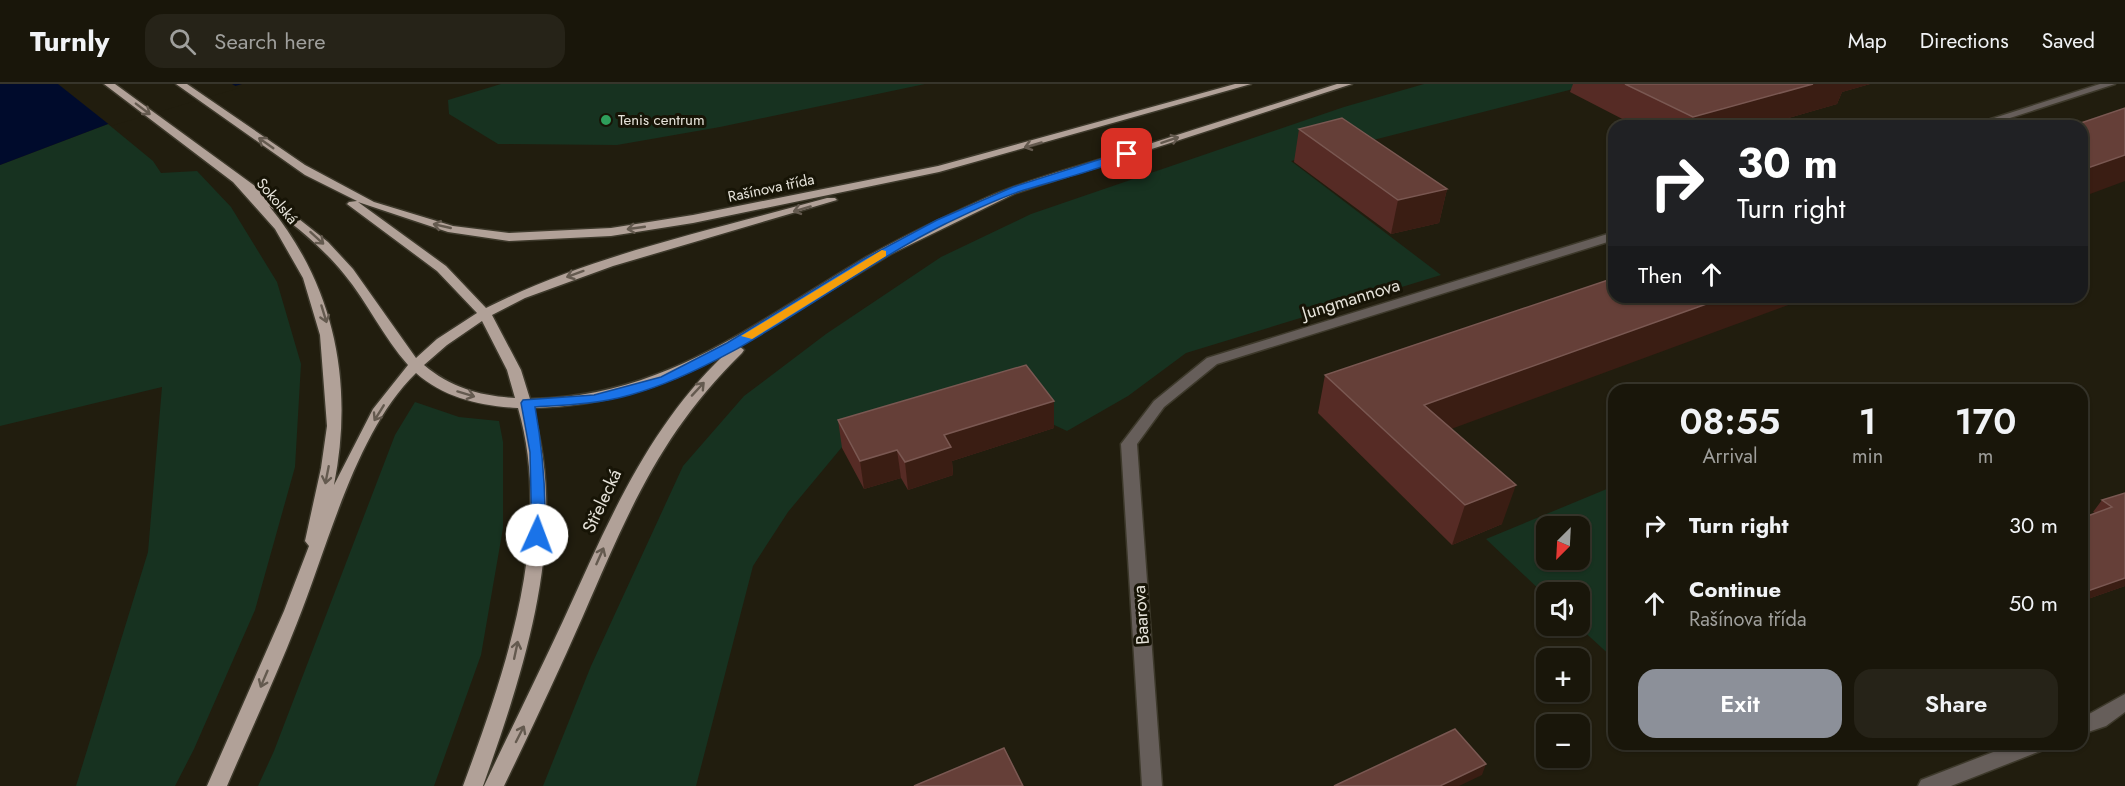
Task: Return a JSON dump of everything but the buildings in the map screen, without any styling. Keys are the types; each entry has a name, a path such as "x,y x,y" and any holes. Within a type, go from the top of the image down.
{"main road":[{"name":"Sokolská","path":"109,84 236,179 270,215 289,240 316,289 333,358 334,441 308,559 287,626"},
{"name":"Sokolská","path":"181,84 303,168 440,269 484,314 511,360 528,403"},
{"name":"Rašínova třída","path":"303,168 370,204 423,222 482,234 541,237 611,232 693,219 939,169 1246,84"},
{"path":"236,179 302,225 327,248 367,297 394,341 415,367 448,389 475,397 528,403 594,399 627,392 665,379 731,346 868,262 931,228 1017,189 1347,84"},
{"path":"217,786 287,626 347,476 369,429 396,388 415,367 484,314 540,287 592,268 939,169"},
{"name":"Střelecká","path":"494,786 524,728 634,483 674,416 720,365 792,308"},
{"path":"473,786 514,661 537,535 539,489 537,452 528,403"}],"street":[{"path":"1993,120 2110,84"},
{"name":"Jungmannova","path":"1129,444 1160,404 1212,361 1608,238"},
{"name":"Baarova","path":"1129,444 1152,786"},
{"path":"2088,724 2099,720 2125,702"},
{"path":"1928,786 2021,750"}],"green space":[{"name":"Tenis centrum","path":"501,84 925,84 720,127 617,145 498,144 449,114 448,100"},
{"path":"1424,84 1593,84 1291,161 1441,275 1186,353 1128,396 1067,431 1050,423 842,447 788,512 753,566 696,786 543,786 591,666 683,466 744,396 826,334 941,257 1031,214 1344,107"},
{"path":"108,124 153,161 161,173 197,171 231,207 277,282 301,364 295,467 255,610 194,749 175,786 76,786 148,552 162,387 0,426 0,165"},
{"path":"415,402 459,417 499,421 503,442 503,528 481,655 434,786 258,786 274,751 395,435"},
{"path":"1608,488 1608,654 1589,636 1590,582 1536,582 1536,586 1486,539 1536,518 1536,570 1590,570 1590,516 1542,516"}],"water":[{"path":"0,84 242,84 108,124 0,165"}],"pier":[{"path":"58,84 232,84 239,88 111,126"}],"slow traffic":[{"path":"747,336 882,254"}],"place":[{"name":"Tenis centrum","path":"606,120"}],"route":[{"path":"537,535 539,489 537,452 528,403 594,399 627,392 665,379 731,346 868,262 941,222 1017,189 1127,154"}]}
